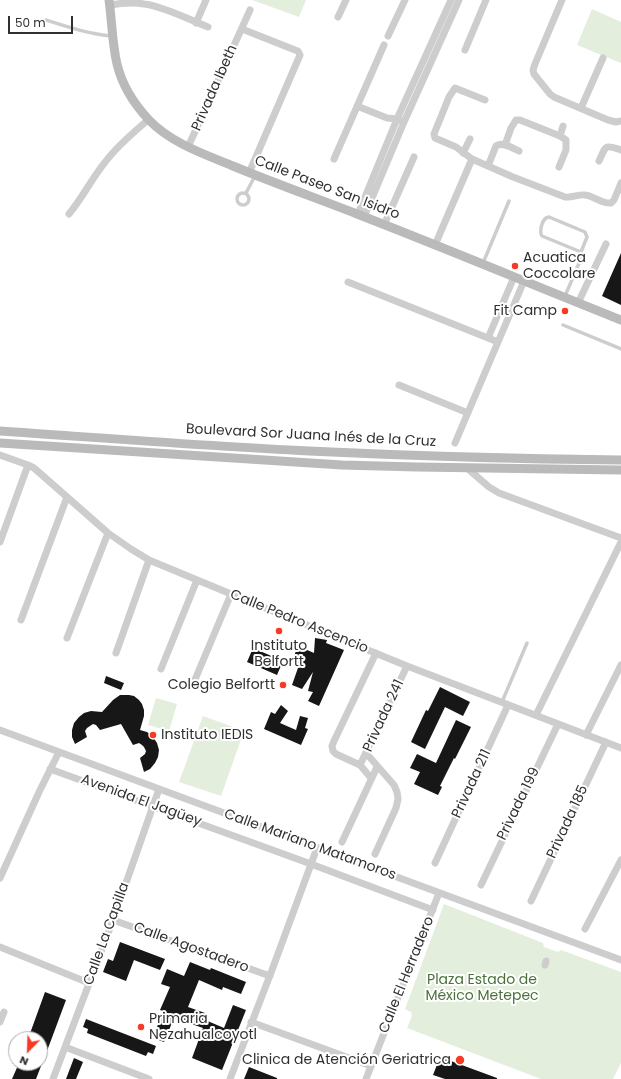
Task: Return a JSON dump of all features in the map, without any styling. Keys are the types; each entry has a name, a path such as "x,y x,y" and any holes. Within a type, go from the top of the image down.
{"main road":[{"name":"Calle Paseo San Isidro","path":"110,2 117,64 129,94 149,119 172,138 188,147 252,174 435,245 621,320"},
{"name":"Boulevard Sor Juana Inés de la Cruz","path":"0,431 169,443 315,451 509,459 621,460"},
{"name":"Boulevard Sor Juana Inés de la Cruz","path":"0,443 417,468 621,470"}],"street":[{"path":"196,23 206,0"},
{"path":"338,17 346,0"},
{"path":"388,36 404,0"},
{"path":"361,216 451,0"},
{"path":"400,121 459,0"},
{"path":"465,50 486,0"},
{"path":"562,0 535,64 533,70 534,74 554,97 608,120 616,122 621,121"},
{"path":"110,2 146,4 208,27"},
{"name":"Privada Ibeth","path":"188,147 250,10"},
{"name":"Privada Ibeth","path":"242,29 296,50 300,55 252,174"},
{"path":"334,159 384,45"},
{"path":"581,108 603,58"},
{"path":"485,100 455,88 434,137 456,147 472,160 562,196 569,197 583,194 611,203 614,200 621,183"},
{"path":"357,106 387,118 400,121"},
{"path":"69,214 110,155 149,119"},
{"path":"505,145 511,128 516,120 520,120 560,136 566,140 566,150 559,167"},
{"path":"560,136 563,126"},
{"path":"464,153 470,139"},
{"path":"488,166 498,144 501,143 519,150"},
{"path":"599,161 607,146 621,150"},
{"path":"384,225 414,156"},
{"path":"435,245 472,160"},
{"path":"578,303 606,244"},
{"path":"488,338 514,277"},
{"path":"455,443 524,281"},
{"path":"348,282 498,342"},
{"path":"399,385 468,413"},
{"name":"Calle Pedro Ascencio","path":"0,455 28,465 40,473 108,533 149,560 407,666 536,715 586,736 621,748"},
{"path":"0,542 28,465"},
{"path":"467,468 489,487 499,493 621,538"},
{"path":"21,620 67,497"},
{"path":"67,638 108,533"},
{"path":"536,715 621,542"},
{"path":"116,653 149,560"},
{"path":"161,669 197,580"},
{"path":"194,682 230,594"},
{"path":"371,778 360,765 336,754 333,751 332,746 376,653"},
{"path":"586,736 621,665"},
{"name":"Privada 241","path":"360,765 407,666"},
{"name":"Privada 211","path":"435,863 505,704"},
{"name":"Privada 199","path":"481,885 558,724"},
{"name":"Calle Mariano Matamoros","path":"0,730 621,960"},
{"name":"Privada 185","path":"531,901 606,742"},
{"path":"0,878 50,768 59,752"},
{"path":"366,753 394,785 398,799 396,808 375,854"},
{"path":"342,842 377,767"},
{"name":"Avenida El Jagüey","path":"50,768 433,910"},
{"name":"Calle La Capilla","path":"53,1079 113,920 159,789"},
{"path":"230,1079 317,848"},
{"path":"585,929 621,860"},
{"name":"Calle El Herradero","path":"366,1079 440,893"},
{"name":"Calle Agostadero","path":"113,920 270,976"},
{"path":"0,947 89,983"},
{"path":"0,1022 4,1012"},
{"path":"251,1022 371,1066"},
{"path":"65,1047 149,1079"}],"lane":[{"path":"46,20 86,32 113,36"},
{"path":"246,193 252,174"},
{"path":"482,264 510,202"},
{"path":"564,297 580,261 581,252 587,237 585,232 549,217 544,220 540,231 542,236 581,252"},
{"path":"563,325 621,349"},
{"path":"505,704 527,643"}],"green space":[{"path":"252,0 306,0 299,17"},
{"path":"592,9 621,22 621,63 577,45"},
{"path":"156,698 177,704 169,731 148,725"},
{"path":"203,716 244,731 221,796 179,782"},
{"name":"Plaza Estado de México Metepec","path":"444,904 543,943 544,947 558,952 561,950 621,972 621,1063 613,1079 541,1079 407,1028 412,1016 411,1012 405,1009"}],"building":[{"path":"621,253 621,305 602,296"},
{"path":"315,638 327,640 326,643 344,650 319,706 308,701 313,692 308,691 313,672 302,689 292,685 299,665 292,661 298,646 314,653"},
{"path":"253,648 283,661 277,675 247,662"},
{"path":"106,676 124,683 121,690 104,683"},
{"path":"440,687 470,702 463,716 445,707 425,749 411,742 426,710 428,711"},
{"path":"120,695 134,696 139,700 144,710 140,730 147,732 157,743 159,750 158,757 150,769 144,772 140,758 146,751 139,743 133,745 121,724 100,730 93,724 85,731 87,737 75,744 72,737 74,723 79,717 84,713 91,711 102,712"},
{"path":"281,705 288,711 280,723 296,730 300,716 308,718 305,728 308,729 301,745 264,729 271,712 275,714"},
{"path":"456,720 471,727 440,786 442,787 438,795 414,784 420,772 410,768 417,754 436,763"},
{"path":"120,942 165,959 160,970 134,960 126,981 103,972 108,959 113,961"},
{"path":"190,962 210,970 211,968 246,982 241,994 223,987 222,990 199,980 188,1007 205,1013 203,1019 224,1028 233,1005 246,1010 222,1070 192,1058 203,1028 174,1018 164,1042 153,1038 163,1011 160,1010 170,987 161,984 167,969 184,976"},
{"path":"45,992 66,1000 48,1048 48,1031 31,1031"},
{"path":"86,1019 156,1046 153,1054 148,1052 146,1056 87,1033 88,1029 83,1027"},
{"path":"440,1057 497,1079 445,1079 433,1075"},
{"path":"74,1058 83,1062 76,1079 66,1079"},
{"path":"249,1067 277,1078 277,1079 244,1079"},
{"path":"16,1071 39,1071 36,1079 12,1079"}],"place":[{"name":"Acuatica Coccolare","path":"515,266"},
{"name":"Fit Camp","path":"565,311"},
{"name":"Instituto Belfortt","path":"279,631"},
{"name":"Colegio Belfortt","path":"283,685"},
{"name":"Instituto IEDIS","path":"153,735"},
{"name":"Primaria Nezahualcoyotl","path":"141,1027"},
{"name":"Clinica de Atención Geriatrica","path":"460,1060"}]}
